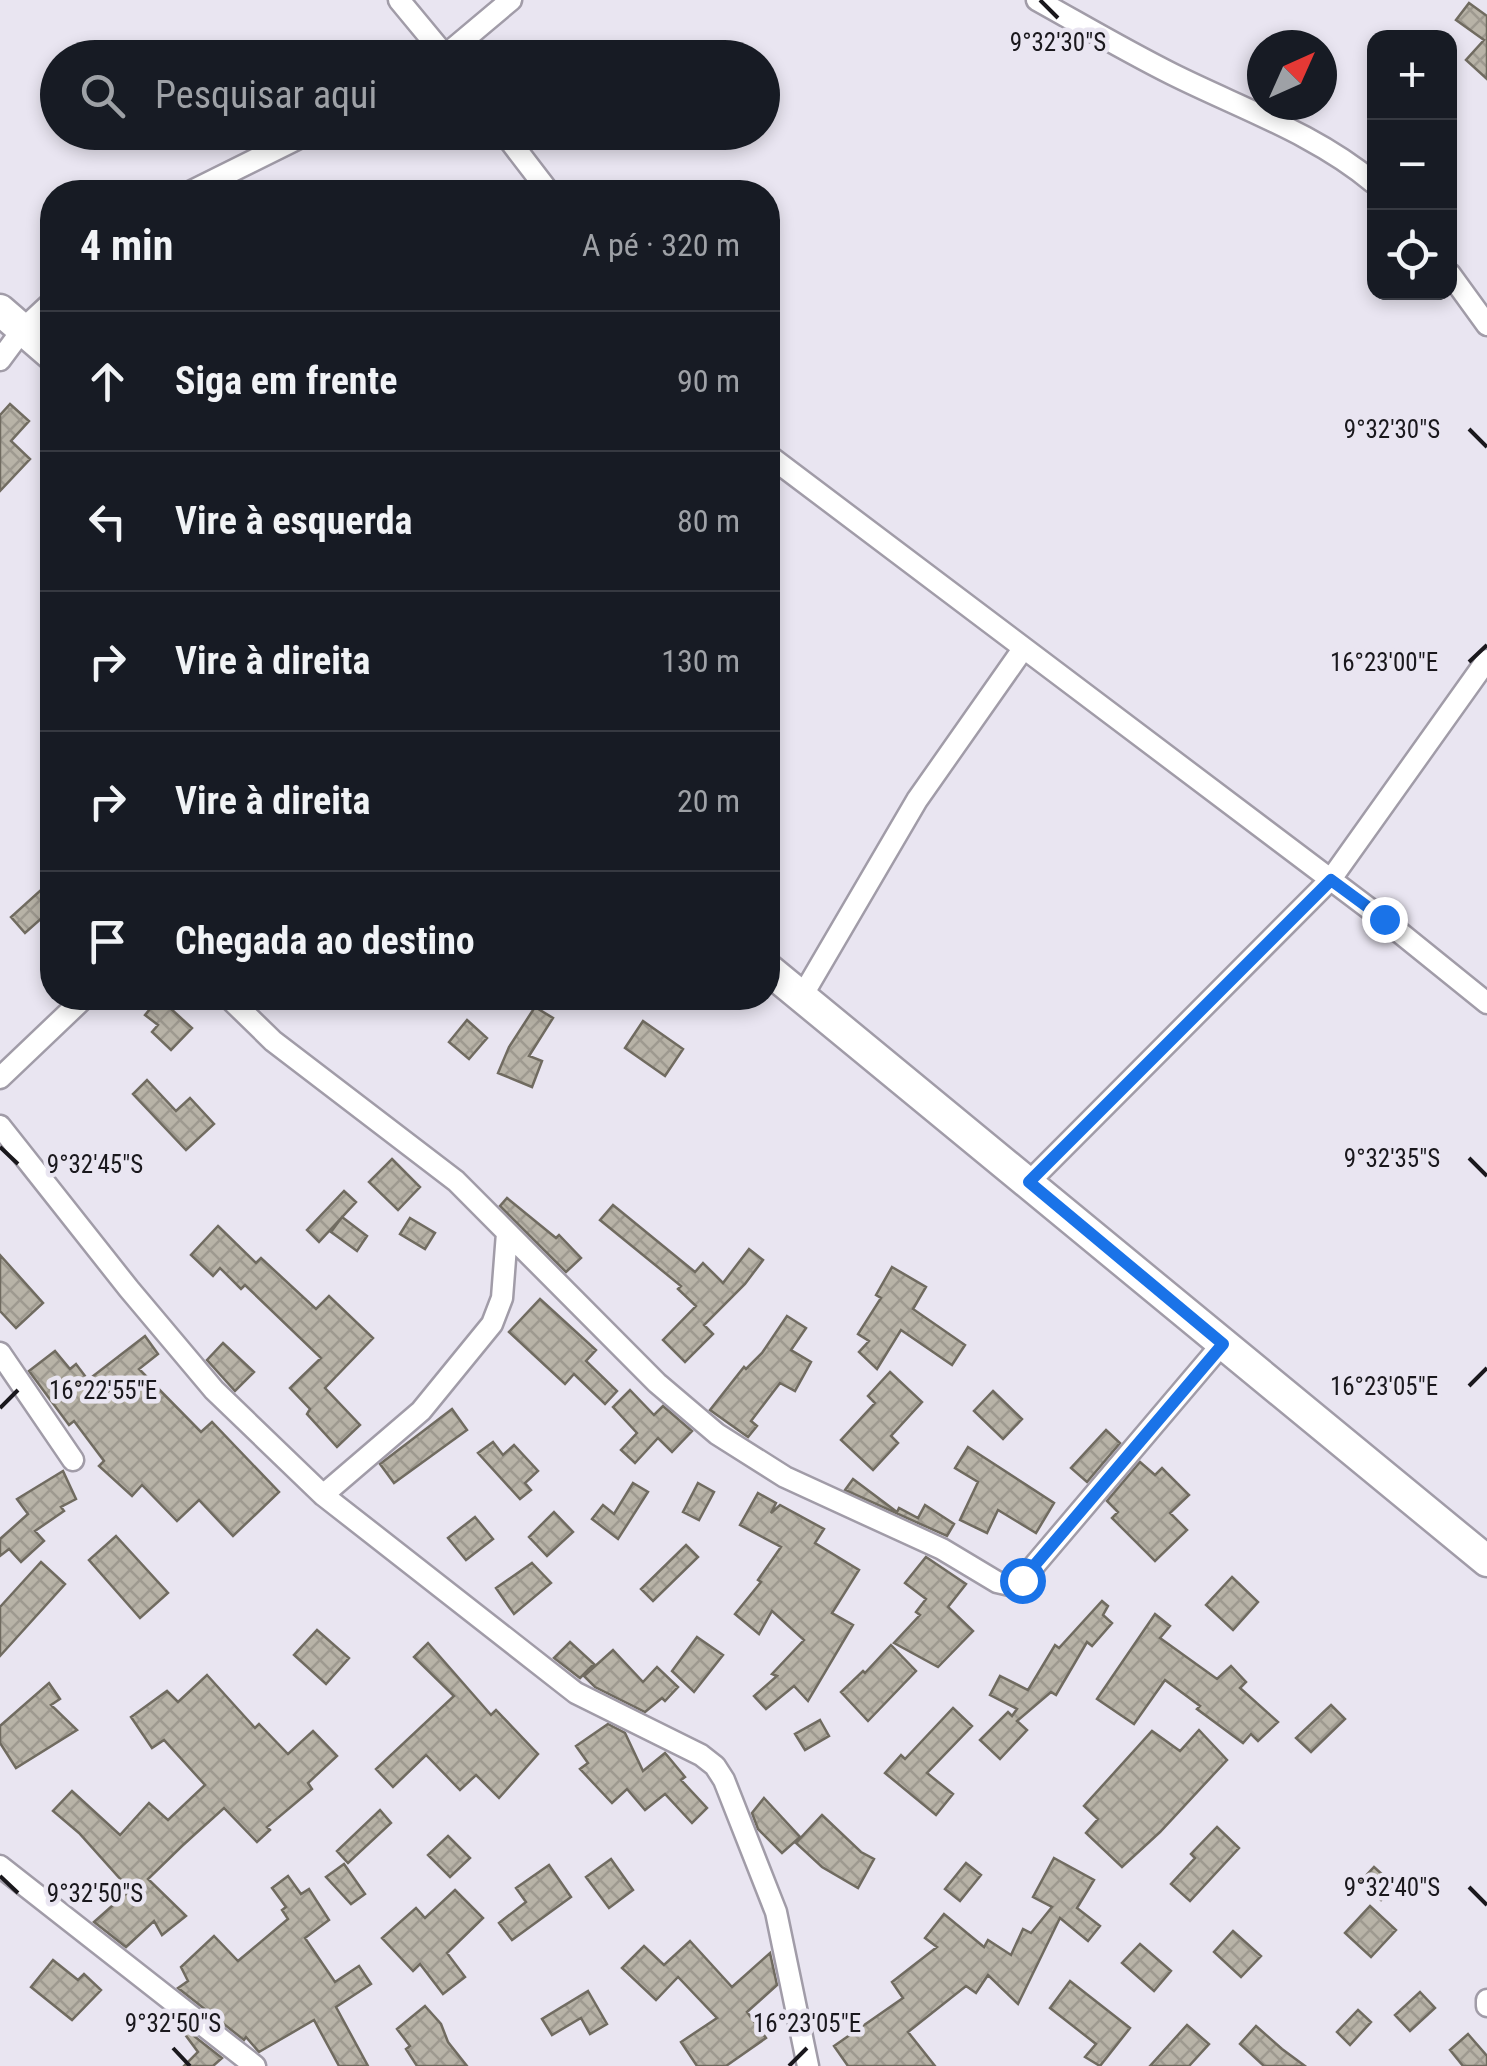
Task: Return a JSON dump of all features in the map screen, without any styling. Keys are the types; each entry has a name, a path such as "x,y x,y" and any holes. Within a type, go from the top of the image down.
{"main road":[{"path":"11,319 40,344"},
{"path":"780,980 1487,1561"}],"street":[{"path":"399,0 431,40"},
{"path":"465,40 511,0"},
{"path":"1037,0 1169,72 1306,138 1367,177"},
{"path":"214,180 275,150"},
{"path":"517,150 539,180"},
{"path":"1457,284 1487,326"},
{"path":"0,360 11,319 40,307"},
{"path":"780,463 1331,880 1487,1003"},
{"path":"801,998 917,800 1023,648"},
{"path":"1029,1182 1331,880 1487,660"},
{"path":"0,1078 71,1010"},
{"path":"241,1010 273,1041 456,1182 657,1382 717,1434 784,1477 942,1550 996,1582 1010,1585 1022,1580 1223,1344"},
{"path":"0,1126 214,1390 323,1495 576,1693 702,1755 714,1766 724,1780 776,1912 808,2066"},
{"path":"323,1495 421,1411 492,1324 502,1298 507,1233"},
{"path":"0,1354 73,1460"},
{"path":"0,1866 255,2066"}],"building":[{"path":"1469,3 1487,16 1487,79 1466,60 1484,40 1456,20"},
{"path":"10,404 29,421 11,441 30,459 0,491 0,415"},
{"path":"40,891 40,920 25,933 11,917"},
{"path":"149,1010 172,1010 192,1028 171,1050 152,1032 158,1025 145,1015"},
{"path":"533,1010 553,1018 529,1056 542,1061 532,1087 498,1073 509,1047"},
{"path":"467,1020 487,1038 469,1059 449,1042"},
{"path":"643,1021 683,1049 665,1076 625,1048"},
{"path":"147,1080 176,1111 190,1098 214,1124 186,1150 133,1094"},
{"path":"392,1159 420,1187 398,1210 369,1182"},
{"path":"344,1191 356,1202 319,1242 307,1230"},
{"path":"507,1198 556,1238 559,1235 581,1258 566,1272 500,1206"},
{"path":"613,1205 695,1272 703,1263 723,1283 749,1249 763,1260 704,1325 713,1334 685,1362 663,1340 696,1306 678,1289 681,1286 600,1220"},
{"path":"342,1217 367,1236 357,1251 331,1232"},
{"path":"410,1218 435,1233 425,1249 400,1234"},
{"path":"218,1226 256,1263 261,1258 316,1309 329,1296 373,1338 325,1388 360,1425 337,1447 290,1388 321,1358 245,1285 241,1289 220,1268 213,1276 191,1255"},
{"path":"0,1255 43,1303 16,1328 0,1311"},
{"path":"892,1267 926,1287 913,1309 965,1345 952,1365 901,1330 877,1369 859,1352 869,1341 858,1334 881,1298 876,1295"},
{"path":"540,1299 596,1350 586,1361 617,1391 605,1404 574,1374 565,1384 509,1332"},
{"path":"787,1316 806,1328 791,1350 811,1362 795,1391 780,1383 751,1421 757,1426 748,1437 710,1410 744,1367 762,1353"},
{"path":"145,1336 158,1354 139,1369 201,1432 212,1422 279,1492 233,1536 199,1500 177,1521 142,1485 132,1496 99,1466 104,1461 74,1421 69,1425 29,1371 55,1351 70,1369 76,1364 88,1380"},
{"path":"223,1343 254,1372 235,1391 207,1360"},
{"path":"890,1372 922,1402 891,1436 898,1443 873,1470 841,1440 875,1403 868,1396"},
{"path":"630,1390 654,1415 663,1406 692,1431 672,1452 658,1438 635,1463 621,1450 637,1433 613,1407"},
{"path":"993,1391 1022,1419 1003,1439 974,1411"},
{"path":"452,1409 467,1430 394,1483 380,1464"},
{"path":"1106,1430 1120,1443 1087,1482 1071,1468"},
{"path":"493,1442 503,1455 514,1445 538,1471 525,1483 531,1490 520,1499 478,1453"},
{"path":"968,1447 1054,1503 1036,1533 998,1510 987,1533 960,1520 978,1482 955,1468"},
{"path":"1140,1462 1155,1475 1162,1468 1189,1495 1170,1513 1187,1530 1155,1561 1112,1518 1118,1512 1107,1501"},
{"path":"63,1471 76,1499 35,1531 44,1541 21,1562 9,1549 0,1556 0,1539 28,1514 17,1499"},
{"path":"853,1479 897,1512 899,1508 918,1518 925,1505 954,1524 947,1536 845,1490"},
{"path":"633,1483 648,1492 618,1539 592,1519 603,1505 614,1514"},
{"path":"698,1483 714,1492 699,1520 683,1512"},
{"path":"758,1493 776,1503 771,1513 780,1505 824,1529 815,1543 859,1570 832,1613 853,1625 808,1701 794,1686 766,1709 754,1696 777,1676 772,1674 804,1640 772,1611 759,1634 735,1614 761,1582 758,1580 781,1547 740,1525"},
{"path":"554,1512 573,1532 547,1556 529,1537"},
{"path":"475,1517 493,1539 466,1560 448,1538"},
{"path":"116,1536 168,1593 140,1618 89,1560"},
{"path":"686,1545 698,1557 653,1601 641,1589"},
{"path":"926,1557 966,1584 948,1607 973,1631 938,1667 894,1643 920,1615 916,1612 926,1599 905,1583"},
{"path":"41,1562 65,1584 0,1656 0,1607"},
{"path":"532,1563 551,1583 514,1614 496,1588"},
{"path":"1232,1577 1258,1602 1233,1630 1206,1605"},
{"path":"1102,1601 1108,1606 1103,1615 1112,1623 1092,1646 1087,1642 1056,1695 1051,1692 1017,1721 1027,1730 1000,1759 980,1740 1008,1712 1012,1716 1017,1709 990,1695 1000,1676 1028,1690 1055,1645 1059,1648"},
{"path":"1155,1614 1170,1626 1160,1638 1217,1679 1231,1666 1246,1682 1240,1688 1278,1722 1258,1741 1251,1734 1243,1743 1165,1680 1134,1724 1097,1699"},
{"path":"317,1630 349,1658 326,1684 294,1655"},
{"path":"697,1637 723,1655 694,1692 672,1671"},
{"path":"570,1642 594,1664 580,1678 554,1658"},
{"path":"428,1643 491,1715 496,1710 538,1754 499,1798 476,1775 460,1790 426,1755 393,1787 376,1769 454,1696 414,1657"},
{"path":"891,1645 916,1671 868,1721 841,1692"},
{"path":"613,1650 643,1682 657,1667 678,1687 665,1701 662,1698 645,1712 595,1687 584,1676"},
{"path":"207,1675 255,1728 259,1724 288,1754 313,1731 337,1756 308,1783 312,1789 267,1827 270,1830 257,1842 224,1808 182,1846 148,1879 186,1916 162,1935 154,1921 126,1947 94,1922 130,1890 79,1833 53,1811 72,1791 120,1835 149,1803 168,1820 205,1785 164,1740 152,1748 131,1717 167,1691 178,1702"},
{"path":"49,1683 60,1699 51,1705 77,1730 16,1768 0,1743 0,1726"},
{"path":"1331,1705 1345,1719 1311,1752 1296,1738"},
{"path":"953,1708 972,1726 927,1773 953,1794 936,1815 885,1773 901,1755 905,1759"},
{"path":"820,1720 829,1736 805,1750 795,1734"},
{"path":"608,1724 625,1733 643,1771 665,1753 685,1777 681,1780 707,1808 692,1823 665,1794 645,1810 627,1789 612,1803 580,1769 588,1763 576,1746"},
{"path":"1199,1730 1227,1760 1122,1867 1086,1833 1098,1819 1084,1806 1152,1731 1180,1751"},
{"path":"764,1798 800,1837 782,1853 758,1829 752,1813"},
{"path":"380,1810 391,1823 348,1863 337,1851"},
{"path":"822,1815 861,1852 874,1859 858,1888 822,1867 796,1843"},
{"path":"1217,1827 1239,1848 1190,1901 1171,1884 1195,1858 1191,1854"},
{"path":"448,1836 470,1858 450,1877 428,1855"},
{"path":"1054,1858 1094,1880 1077,1908 1100,1926 1088,1941 1060,1918 1018,2004 988,1975 976,1993 966,1986 908,2032 935,2066 848,2066 834,2046 903,1998 892,1982 937,1947 925,1938 944,1914 984,1947 988,1940 1011,1955 1023,1929 1031,1933 1052,1907 1033,1897"},
{"path":"611,1859 633,1890 609,1908 586,1877"},
{"path":"966,1863 981,1875 960,1901 945,1889"},
{"path":"344,1864 365,1894 351,1904 326,1877"},
{"path":"549,1865 571,1897 512,1940 499,1923 526,1902 516,1888"},
{"path":"1374,1867 1394,1885 1381,1900 1360,1882"},
{"path":"288,1876 301,1894 309,1889 329,1920 305,1938 335,1982 359,1966 371,1984 336,2007 368,2066 339,2066 314,2020 259,2052 246,2037 244,2040 178,1988 188,1981 181,1967 214,1936 238,1961 288,1919 282,1910 286,1907 272,1888"},
{"path":"455,1890 483,1918 447,1953 465,1977 443,1994 420,1964 413,1971 382,1938 416,1908 425,1918"},
{"path":"1370,1906 1396,1930 1371,1957 1345,1933"},
{"path":"1233,1931 1261,1956 1241,1977 1214,1952"},
{"path":"690,1941 732,1987 770,1953 777,1985 747,2012 766,2038 726,2066 697,2066 681,2042 717,2018 678,1977 656,2000 622,1968 644,1946 664,1965"},
{"path":"1140,1944 1171,1971 1154,1991 1122,1963"},
{"path":"53,1960 78,1980 84,1974 101,1990 72,2020 31,1987"},
{"path":"1070,1981 1130,2028 1100,2066 1085,2057 1096,2044 1050,2008"},
{"path":"588,1991 607,2024 590,2034 581,2018 552,2035 542,2019"},
{"path":"1420,1992 1435,2008 1410,2031 1395,2015"},
{"path":"425,2006 467,2066 417,2066 406,2049 410,2046 397,2029"},
{"path":"1358,2010 1371,2022 1350,2045 1337,2032"},
{"path":"175,2021 222,2058 213,2066 184,2066 198,2052"},
{"path":"1187,2025 1209,2044 1189,2066 1150,2066"},
{"path":"1256,2026 1305,2066 1264,2066 1240,2044"},
{"path":"1468,2034 1487,2056 1487,2066 1463,2066 1450,2050"}],"route":[{"path":"1022,1580 1223,1344 1029,1182 1331,880 1384,919"}]}
